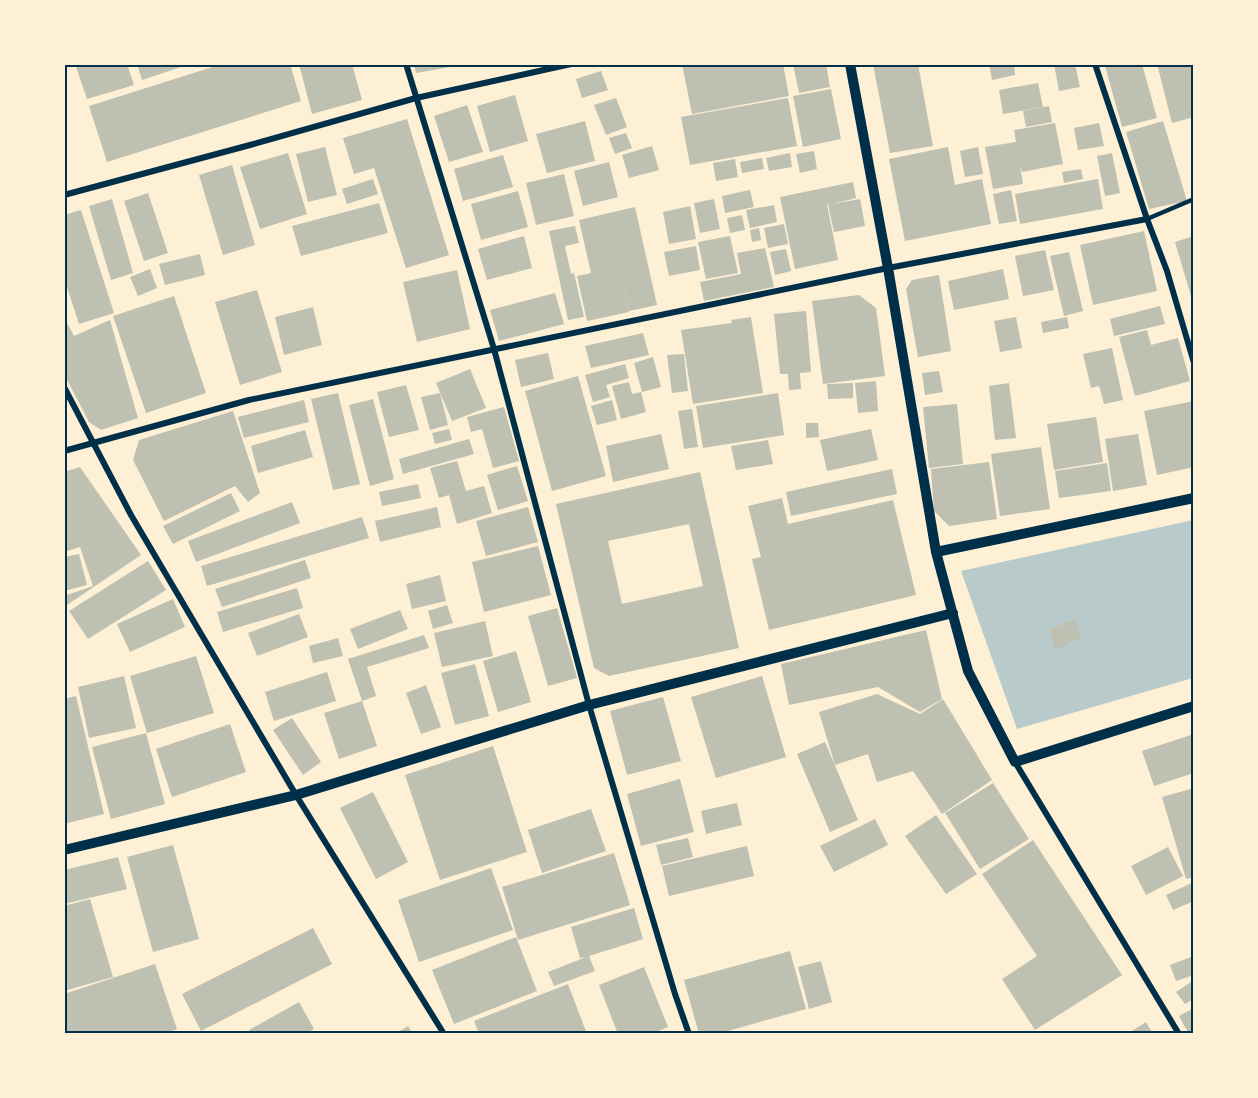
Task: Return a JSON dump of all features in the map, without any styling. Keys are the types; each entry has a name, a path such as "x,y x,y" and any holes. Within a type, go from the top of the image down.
{"street":[{"path":"406,64 494,349 589,705 689,1034"},
{"path":"64,195 416,98 571,64"},
{"path":"850,64 888,268 936,552 968,671 1015,762 1179,1034"},
{"path":"1095,64 1147,219 1167,271 1194,363"},
{"path":"64,451 249,400 888,268 1147,219"},
{"path":"64,387 131,514 296,795 444,1034"},
{"path":"936,552 1194,498"},
{"path":"64,850 296,795 589,705 953,612"},
{"path":"1015,762 1194,706"}],"lane":[{"path":"1147,219 1194,199"}],"shaded area":[{"path":"1193,520 1193,678 1017,729 961,571"}],"building":[{"path":"75,64 127,64 134,85 87,99"},
{"path":"137,64 187,64 187,65 142,80"},
{"path":"222,64 290,64 301,101 107,162 89,106"},
{"path":"299,64 352,64 362,100 312,114"},
{"path":"414,64 456,64 456,66 416,73"},
{"path":"682,64 783,64 789,96 692,114"},
{"path":"793,64 826,64 830,87 799,93"},
{"path":"873,64 918,64 933,146 890,153"},
{"path":"989,64 1014,64 1015,75 992,80"},
{"path":"1054,64 1075,64 1080,87 1059,91"},
{"path":"1142,64 1157,118 1122,127 1105,66"},
{"path":"1157,64 1194,64 1194,117 1172,123"},
{"path":"601,71 608,90 582,98 576,79"},
{"path":"1038,83 1043,107 1003,114 999,90"},
{"path":"831,89 841,139 803,147 793,96"},
{"path":"515,95 528,141 490,152 477,106"},
{"path":"616,98 627,127 606,135 594,105"},
{"path":"788,98 797,146 690,165 681,117"},
{"path":"467,105 483,152 449,162 434,116"},
{"path":"1049,106 1052,122 1026,127 1023,111"},
{"path":"407,119 449,255 406,268 374,168 354,174 343,138"},
{"path":"585,121 595,161 547,173 536,134"},
{"path":"1163,121 1187,201 1149,209 1126,132"},
{"path":"1055,123 1063,164 1022,172 1020,166 1023,184 993,189 985,147 1016,142 1014,130"},
{"path":"1099,123 1104,146 1078,150 1074,128"},
{"path":"626,133 632,148 615,154 609,138"},
{"path":"652,146 659,170 629,178 622,155"},
{"path":"325,147 337,195 308,202 296,154"},
{"path":"948,147 955,185 982,179 991,224 905,241 889,159"},
{"path":"978,147 983,174 965,177 960,151"},
{"path":"814,151 817,169 800,173 796,154"},
{"path":"288,153 307,214 260,229 240,167"},
{"path":"790,153 792,167 769,171 766,158"},
{"path":"1112,153 1120,193 1105,196 1097,156"},
{"path":"503,155 513,187 463,201 454,169"},
{"path":"762,158 764,169 742,173 740,162"},
{"path":"735,159 738,177 716,181 713,163"},
{"path":"609,162 618,197 583,206 574,171"},
{"path":"232,165 255,245 223,255 199,175"},
{"path":"1081,169 1083,179 1064,183 1062,172"},
{"path":"564,174 574,216 536,225 526,183"},
{"path":"373,179 378,194 347,204 342,189"},
{"path":"1098,179 1103,209 1020,224 1015,194"},
{"path":"853,182 856,198 832,204 860,199 865,226 834,232 827,204 838,260 795,269 780,197"},
{"path":"750,190 754,207 725,213 722,196"},
{"path":"1011,190 1017,221 999,224 993,194"},
{"path":"518,191 528,227 481,240 471,204"},
{"path":"148,193 168,253 144,261 124,201"},
{"path":"112,199 133,273 111,280 89,206"},
{"path":"714,199 720,229 700,233 694,203"},
{"path":"379,203 388,233 301,256 292,226"},
{"path":"774,205 777,222 750,228 746,210"},
{"path":"690,206 696,239 669,244 663,212"},
{"path":"635,207 657,305 629,311 620,270 629,312 587,321 577,276 591,273 579,220"},
{"path":"81,210 114,313 79,324 64,278 64,215"},
{"path":"742,215 745,230 730,233 727,218"},
{"path":"784,224 788,244 768,248 764,228"},
{"path":"575,226 579,243 565,246 584,317 568,320 549,231"},
{"path":"759,228 761,240 752,242 750,230"},
{"path":"1144,231 1157,291 1093,305 1080,245"},
{"path":"524,236 532,268 487,280 478,249"},
{"path":"730,236 738,273 706,279 698,242"},
{"path":"1194,236 1194,303 1193,303 1175,242"},
{"path":"696,246 700,270 669,276 664,252"},
{"path":"765,248 774,287 704,301 700,282 741,274 737,253"},
{"path":"786,249 791,271 775,275 770,252"},
{"path":"1045,250 1054,290 1023,296 1015,256"},
{"path":"1069,252 1083,311 1064,316 1050,256"},
{"path":"200,254 205,275 165,285 159,264"},
{"path":"150,269 157,288 138,296 130,277"},
{"path":"1003,269 1009,299 954,310 948,281"},
{"path":"457,270 470,329 417,342 403,282"},
{"path":"939,275 951,351 918,357 906,289 912,280"},
{"path":"257,290 282,372 240,385 215,302"},
{"path":"555,293 564,324 499,341 490,310"},
{"path":"859,295 876,308 885,376 823,384 812,301"},
{"path":"174,296 206,393 146,413 113,316"},
{"path":"1160,306 1165,324 1114,336 1110,319"},
{"path":"313,307 322,345 284,355 275,317"},
{"path":"806,311 811,372 800,373 801,389 789,390 788,374 780,374 774,314"},
{"path":"64,317 74,336 110,320 138,418 101,430 89,422 64,374"},
{"path":"751,317 763,393 693,404 681,330 732,323 731,320"},
{"path":"1016,317 1022,348 1000,352 994,321"},
{"path":"1067,317 1069,328 1043,333 1041,322"},
{"path":"1147,330 1151,345 1178,338 1190,381 1135,396 1119,337"},
{"path":"643,333 649,355 591,368 585,346"},
{"path":"1112,348 1123,400 1104,404 1099,386 1091,388 1083,354"},
{"path":"548,353 554,379 521,387 515,360"},
{"path":"684,354 688,391 672,393 667,355"},
{"path":"653,357 661,387 642,392 634,363"},
{"path":"625,364 629,378 606,385 610,397 593,402 585,375"},
{"path":"470,369 486,408 452,421 436,383"},
{"path":"939,371 943,392 925,395 922,373"},
{"path":"578,376 606,476 552,491 525,391"},
{"path":"876,381 878,411 858,413 855,383"},
{"path":"629,382 632,394 641,392 646,412 621,419 612,386"},
{"path":"853,383 853,398 828,399 827,384"},
{"path":"1009,383 1016,438 995,440 989,386"},
{"path":"406,385 419,430 389,437 377,392"},
{"path":"338,393 360,484 333,490 311,399"},
{"path":"440,393 448,425 430,430 421,397"},
{"path":"778,393 784,435 703,448 696,406"},
{"path":"373,399 394,479 370,486 349,405"},
{"path":"304,400 309,422 244,438 238,417"},
{"path":"612,400 617,420 597,425 591,406"},
{"path":"1194,401 1194,467 1157,475 1144,411"},
{"path":"957,404 963,464 929,468 923,407"},
{"path":"504,407 519,461 493,468 482,429 471,432 467,417"},
{"path":"692,409 698,447 684,449 678,411"},
{"path":"233,411 260,493 248,502 235,486 164,521 133,460 139,440"},
{"path":"1096,417 1103,462 1054,470 1047,424"},
{"path":"806,423 818,423 819,437 806,438"},
{"path":"449,429 452,440 435,444 432,433"},
{"path":"871,429 878,460 827,471 820,440"},
{"path":"305,430 313,457 258,473 251,446"},
{"path":"661,434 669,469 613,482 606,446"},
{"path":"1138,434 1147,485 1113,491 1105,439"},
{"path":"469,439 474,454 403,474 399,459"},
{"path":"768,440 773,464 736,470 731,446"},
{"path":"1041,447 1050,509 1000,516 991,454"},
{"path":"457,461 466,491 484,486 492,513 457,524 449,495 439,498 430,468"},
{"path":"989,462 997,519 949,526 934,511 931,469"},
{"path":"1107,463 1111,491 1059,498 1055,471"},
{"path":"517,466 528,501 498,510 487,475"},
{"path":"80,467 141,555 64,607 64,596 93,586 80,547 64,552 64,472"},
{"path":"892,469 897,494 791,516 786,492"},
{"path":"700,472 739,648 609,676 594,668 556,504","holes":["689,524 703,586 622,604 608,541"]},
{"path":"418,484 421,498 382,506 379,492"},
{"path":"231,493 240,511 173,544 163,526"},
{"path":"782,498 788,524 893,500 916,595 769,630 752,559 761,557 748,506"},
{"path":"292,502 300,523 196,562 188,541"},
{"path":"437,507 441,527 380,542 375,521"},
{"path":"528,507 538,542 486,556 476,521"},
{"path":"362,517 369,538 207,586 201,566"},
{"path":"538,546 551,595 484,612 472,562"},
{"path":"79,554 87,585 64,591 64,557"},
{"path":"305,560 311,578 222,607 215,589"},
{"path":"148,561 166,590 88,639 69,611"},
{"path":"440,575 446,601 412,609 406,584"},
{"path":"297,588 303,608 223,632 217,612"},
{"path":"173,599 185,627 130,652 117,624"},
{"path":"447,605 453,623 433,629 428,611"},
{"path":"557,608 577,678 548,686 528,616"},
{"path":"400,610 408,629 358,649 350,629"},
{"path":"299,614 308,637 257,656 248,633"},
{"path":"1075,619 1081,637 1055,650 1050,629"},
{"path":"485,621 493,656 442,667 434,633"},
{"path":"926,630 942,699 920,712 878,687 789,705 781,664"},
{"path":"424,635 429,648 367,667 376,696 362,701 348,659"},
{"path":"338,638 343,656 313,663 309,646"},
{"path":"516,651 531,702 498,712 483,661"},
{"path":"196,656 214,713 147,733 130,676"},
{"path":"475,664 489,716 455,725 441,673"},
{"path":"327,672 336,701 274,721 265,692"},
{"path":"124,676 136,728 89,738 78,687"},
{"path":"762,676 786,757 716,778 691,697"},
{"path":"426,685 441,727 421,734 406,693"},
{"path":"877,694 920,714 943,699 992,780 942,814 913,771 877,782 868,754 835,765 819,712"},
{"path":"76,696 104,814 64,824 64,699"},
{"path":"663,697 681,761 627,775 610,711"},
{"path":"362,701 377,746 339,759 324,713"},
{"path":"292,718 321,762 303,775 273,730"},
{"path":"230,724 246,772 172,797 156,749"},
{"path":"146,733 165,804 111,819 92,747"},
{"path":"1194,734 1194,773 1154,786 1142,751"},
{"path":"825,742 858,820 830,832 797,754"},
{"path":"493,746 527,852 440,880 405,775"},
{"path":"680,779 694,832 641,846 627,794"},
{"path":"993,783 1029,839 980,869 945,813"},
{"path":"1194,788 1194,877 1186,879 1162,797"},
{"path":"373,792 408,862 376,879 340,808"},
{"path":"737,803 742,825 706,834 701,811"},
{"path":"591,809 606,851 542,873 528,830"},
{"path":"936,815 977,874 946,894 905,836"},
{"path":"875,819 888,845 834,872 820,846"},
{"path":"688,838 693,857 661,865 656,845"},
{"path":"1033,840 1122,975 1035,1030 1002,979 1037,956 982,874"},
{"path":"173,845 199,939 153,952 127,857"},
{"path":"747,846 754,876 669,896 662,866"},
{"path":"1168,847 1183,876 1146,895 1131,866"},
{"path":"614,853 630,905 518,940 502,887"},
{"path":"118,857 127,889 64,904 64,870"},
{"path":"491,868 513,930 419,962 398,900"},
{"path":"1194,882 1194,901 1173,910 1166,895"},
{"path":"90,899 113,977 64,991 64,906"},
{"path":"634,908 643,939 589,956 595,971 554,986 548,972 586,957 580,958 571,927"},
{"path":"313,928 332,964 201,1031 182,994"},
{"path":"516,937 537,991 454,1024 432,970"},
{"path":"790,951 806,1009 717,1034 699,1034 684,980"},
{"path":"1194,956 1194,975 1176,981 1170,965"},
{"path":"821,961 832,1002 809,1009 798,967"},
{"path":"155,964 177,1029 165,1034 64,1034 64,994"},
{"path":"644,967 668,1027 651,1034 618,1034 599,985"},
{"path":"1194,980 1194,999 1185,1004 1176,992"},
{"path":"568,984 587,1034 479,1034 474,1021"},
{"path":"299,1002 314,1029 306,1034 251,1034 249,1030"},
{"path":"1194,1008 1194,1034 1189,1034 1179,1016"},
{"path":"1146,1022 1153,1034 1127,1034"},
{"path":"408,1026 413,1034 395,1034"}]}
